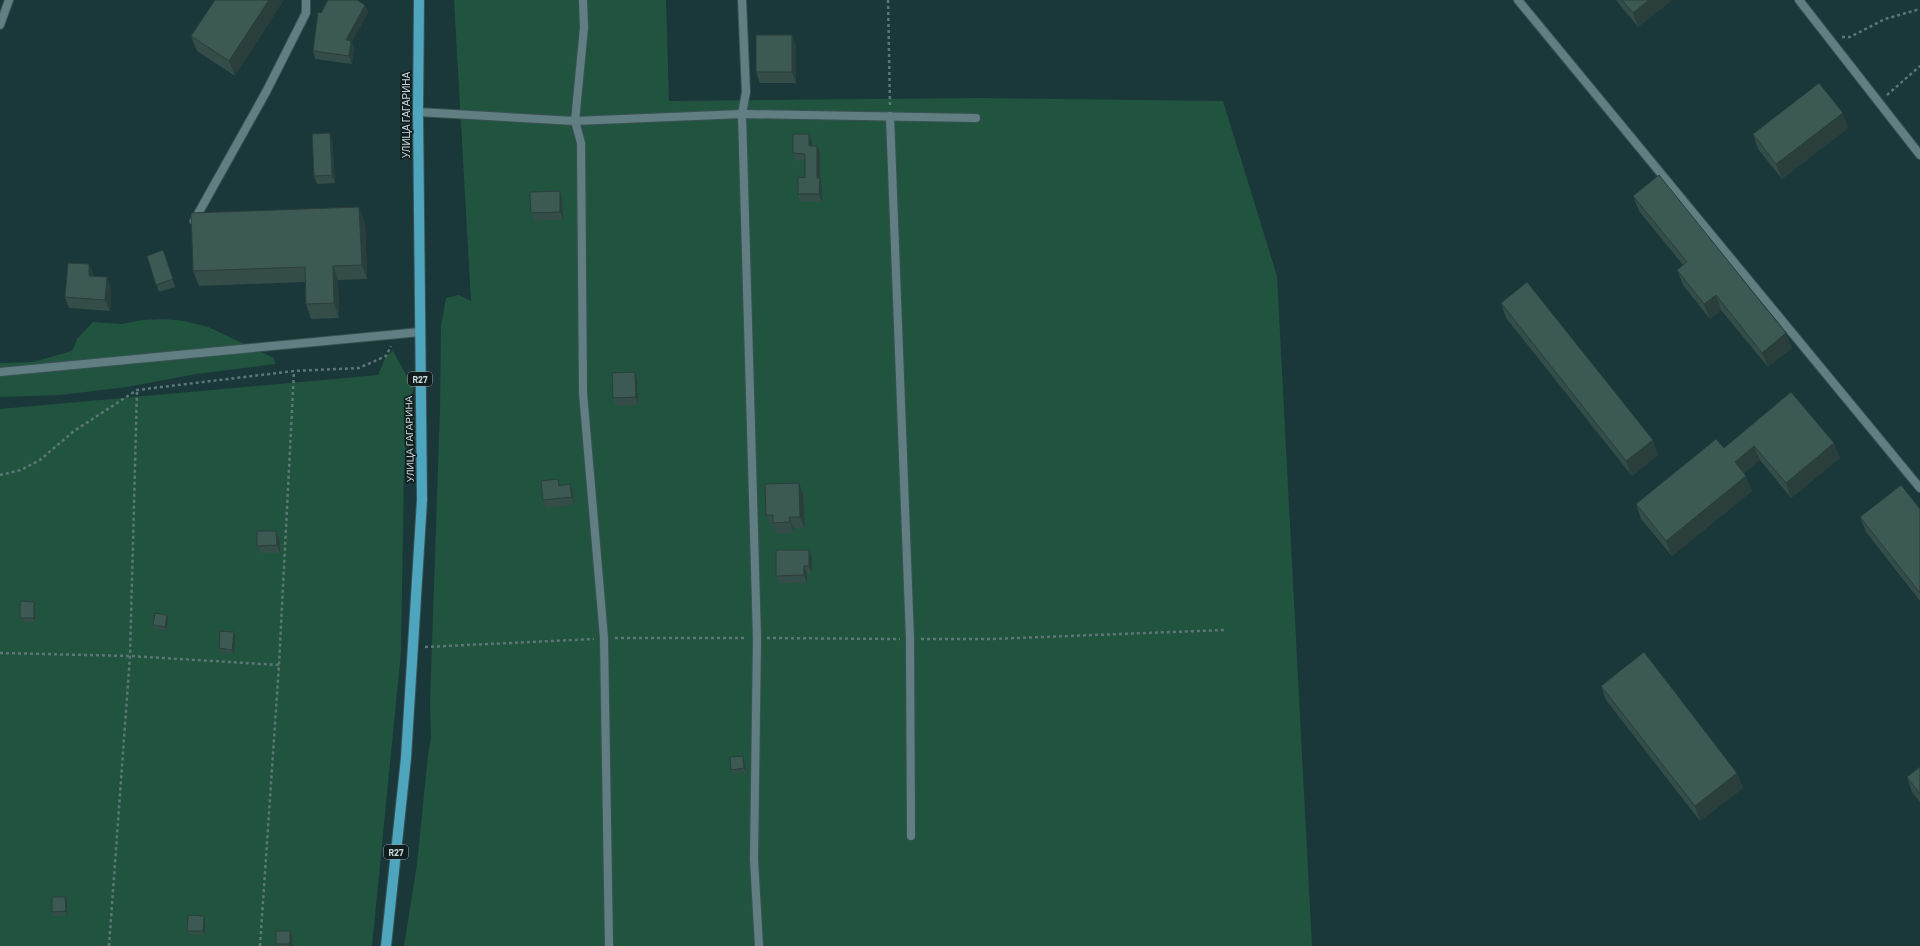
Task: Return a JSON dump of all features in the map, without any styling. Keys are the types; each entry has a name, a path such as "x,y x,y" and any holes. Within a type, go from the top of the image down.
{"main road":[{"name":"УЛИЦА ГАГАРИНА","path":"386,946 406,758 422,500 418,112 419,0"}],"lane":[{"path":"0,25 9,0"},
{"path":"202,221 194,221 262,98 306,13 306,0"},
{"path":"583,0 584,28 575,121 580,143 583,393 604,638 609,946"},
{"path":"742,0 746,92 742,114 757,638 754,860 759,946"},
{"path":"1518,0 1920,488"},
{"path":"1799,0 1920,155"},
{"path":"418,112 575,121 742,114 976,118"},
{"path":"890,116 910,639 911,836"},
{"path":"0,372 420,332"}],"path":[{"path":"888,0 890,116"},
{"path":"1827,36 1850,37 1884,19 1920,9"},
{"path":"1879,102 1920,66"},
{"path":"0,475 21,470 40,460 74,431 138,390 294,371 360,368 386,356 396,335"},
{"path":"260,946 278,665 294,371"},
{"path":"109,946 130,656 138,390"},
{"path":"413,648 604,638 991,639 1224,630"},
{"path":"0,653 130,656 278,665"}],"green space":[{"path":"454,0 666,0 669,101 980,98 1223,101 1277,276 1312,946 404,946 417,864 431,738 430,704 440,408 441,326 446,298 459,295 471,301"},
{"path":"164,319 184,321 208,327 274,358 275,364 196,374 127,387 60,395 0,397 0,363 33,362 72,351 77,339 93,322 121,324 143,320"},
{"path":"393,351 413,387 404,470 401,652 372,946 0,946 0,409 378,375 386,356"}],"building":[{"path":"215,0 269,0 229,61 191,36"},
{"path":"328,0 357,0 365,5 346,40 351,41 349,56 313,51 318,12 321,13"},
{"path":"1622,0 1649,0 1633,13"},
{"path":"756,35 792,35 792,72 756,72"},
{"path":"1819,83 1843,113 1776,164 1753,134"},
{"path":"330,133 332,175 314,176 312,134"},
{"path":"793,134 809,134 809,146 817,146 817,178 820,178 819,194 798,194 798,177 805,178 805,154 793,153"},
{"path":"1659,175 1786,333 1762,353 1716,295 1704,304 1677,270 1687,262 1633,196"},
{"path":"560,191 560,212 531,213 530,192"},
{"path":"359,207 362,265 333,266 334,303 306,304 305,267 193,271 191,213"},
{"path":"163,250 173,279 156,285 147,256"},
{"path":"68,263 89,264 89,276 107,277 105,300 65,297"},
{"path":"1527,282 1653,440 1626,461 1501,303"},
{"path":"635,372 636,397 613,398 612,373"},
{"path":"1791,392 1834,443 1786,483 1754,446 1735,462 1746,476 1666,541 1636,504 1716,439 1724,448"},
{"path":"558,479 559,486 570,484 572,497 543,500 541,481"},
{"path":"799,483 800,517 789,517 790,522 773,523 773,515 766,515 765,484"},
{"path":"1901,485 1920,509 1920,593 1860,517"},
{"path":"257,531 276,531 277,545 257,546"},
{"path":"776,550 809,550 809,566 804,566 804,575 776,576"},
{"path":"20,601 34,602 34,618 20,618"},
{"path":"155,613 167,615 165,627 153,625"},
{"path":"220,631 234,632 232,650 219,648"},
{"path":"1644,652 1737,773 1695,806 1601,686"},
{"path":"743,756 744,768 731,770 730,757"},
{"path":"1920,767 1920,794 1907,777"},
{"path":"52,897 65,897 66,911 52,912"},
{"path":"188,915 204,916 203,931 187,931"},
{"path":"276,931 290,931 290,944 276,944"}]}
